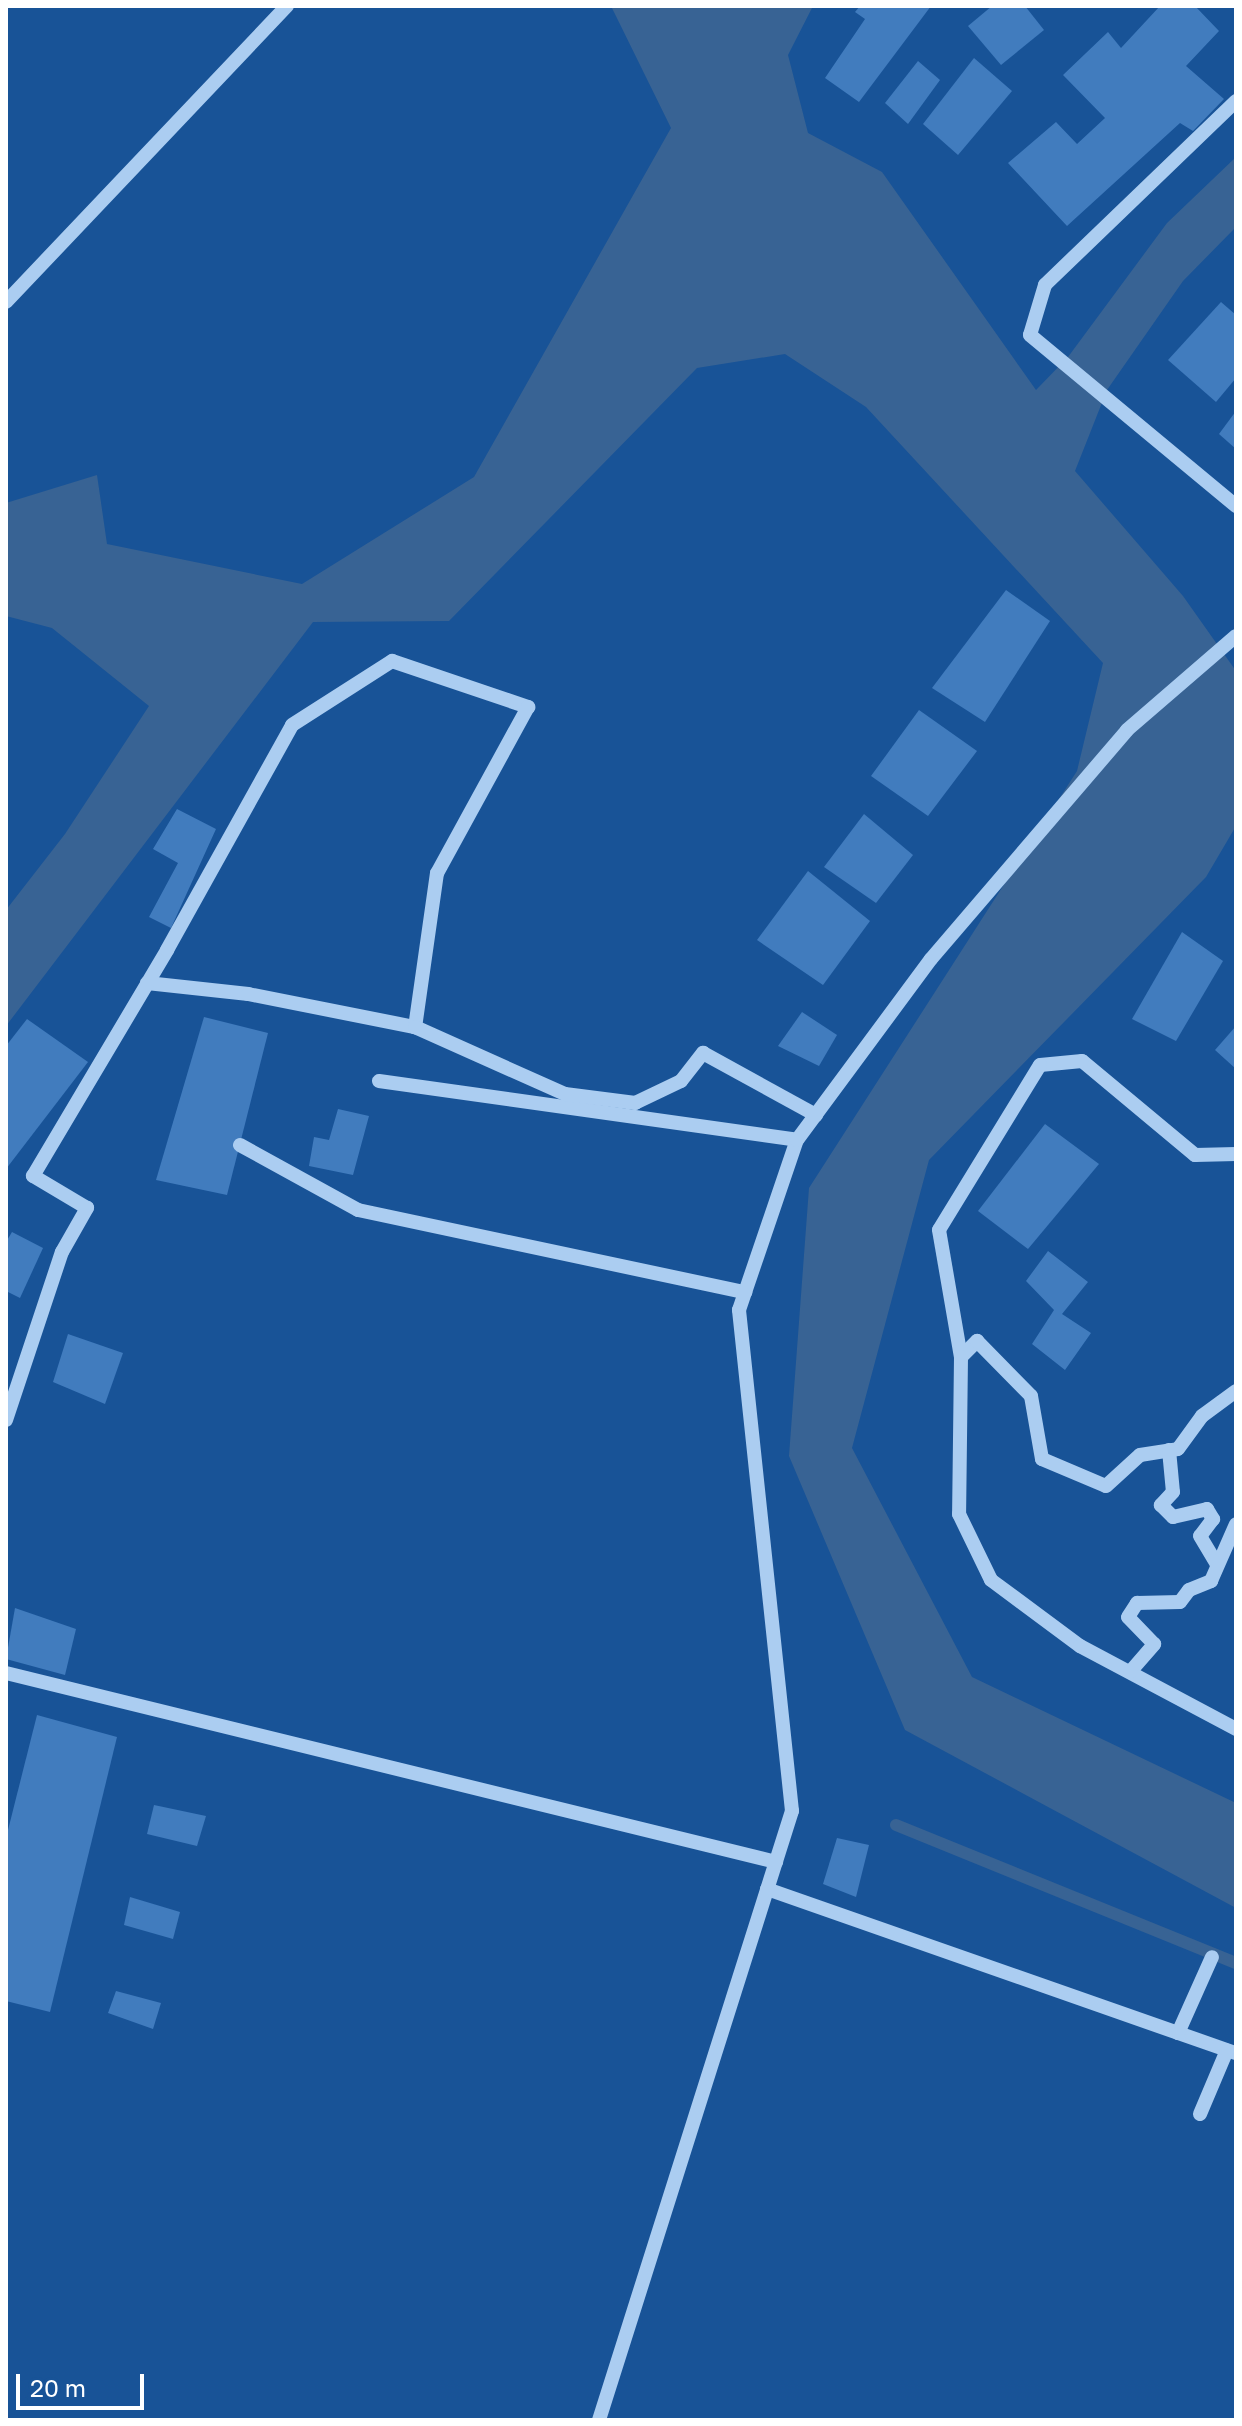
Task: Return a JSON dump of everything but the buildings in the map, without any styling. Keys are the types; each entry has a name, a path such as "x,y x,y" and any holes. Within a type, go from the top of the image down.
{"street":[{"path":"6,302 287,6"},
{"path":"1236,101 1045,285 1030,335 1236,506"},
{"path":"599,2420 792,1811 739,1310 797,1140 931,959 1127,730 1236,636"},
{"path":"6,1420 62,1252 87,1208 33,1176 147,983 292,725 392,661 528,707 437,873 415,1027"},
{"path":"147,983 248,994 415,1027 565,1094 635,1103 681,1081 703,1053 816,1115"},
{"path":"1236,1154 1195,1155 1082,1061 1040,1065 939,1230 961,1357 959,1514 991,1580 1080,1646 1236,1729"},
{"path":"379,1081 797,1140"},
{"path":"240,1145 358,1210 745,1292"},
{"path":"961,1357 977,1341 1031,1396 1042,1459 1106,1486 1140,1455 1178,1449 1202,1416 1236,1391"},
{"path":"1169,1450 1173,1492 1161,1505 1173,1517 1207,1509 1213,1519 1200,1536 1217,1564"},
{"path":"1130,1672 1154,1644 1128,1617 1137,1603 1180,1602 1189,1590 1211,1581 1236,1524"},
{"path":"6,1673 776,1862"},
{"path":"767,1889 1232,2052 1200,2114"},
{"path":"1178,2033 1212,1957"}],"water":[{"path":"611,6 813,6 788,55 808,133 882,172 1036,390 1068,357 1167,223 1236,157 1236,227 1183,281 1107,390 1075,471 1183,596 1236,671 1236,826 1206,877 929,1160 852,1448 972,1677 1236,1803 1236,1908 905,1730 789,1456 809,1188 1077,771 1103,663 866,407 785,354 697,368 449,621 313,622 6,1026 6,910 65,834 149,706 52,628 6,616 6,503 97,475 107,544 302,584 474,477 671,128"}],"waterway":[{"path":"896,1825 1236,1963"}]}
